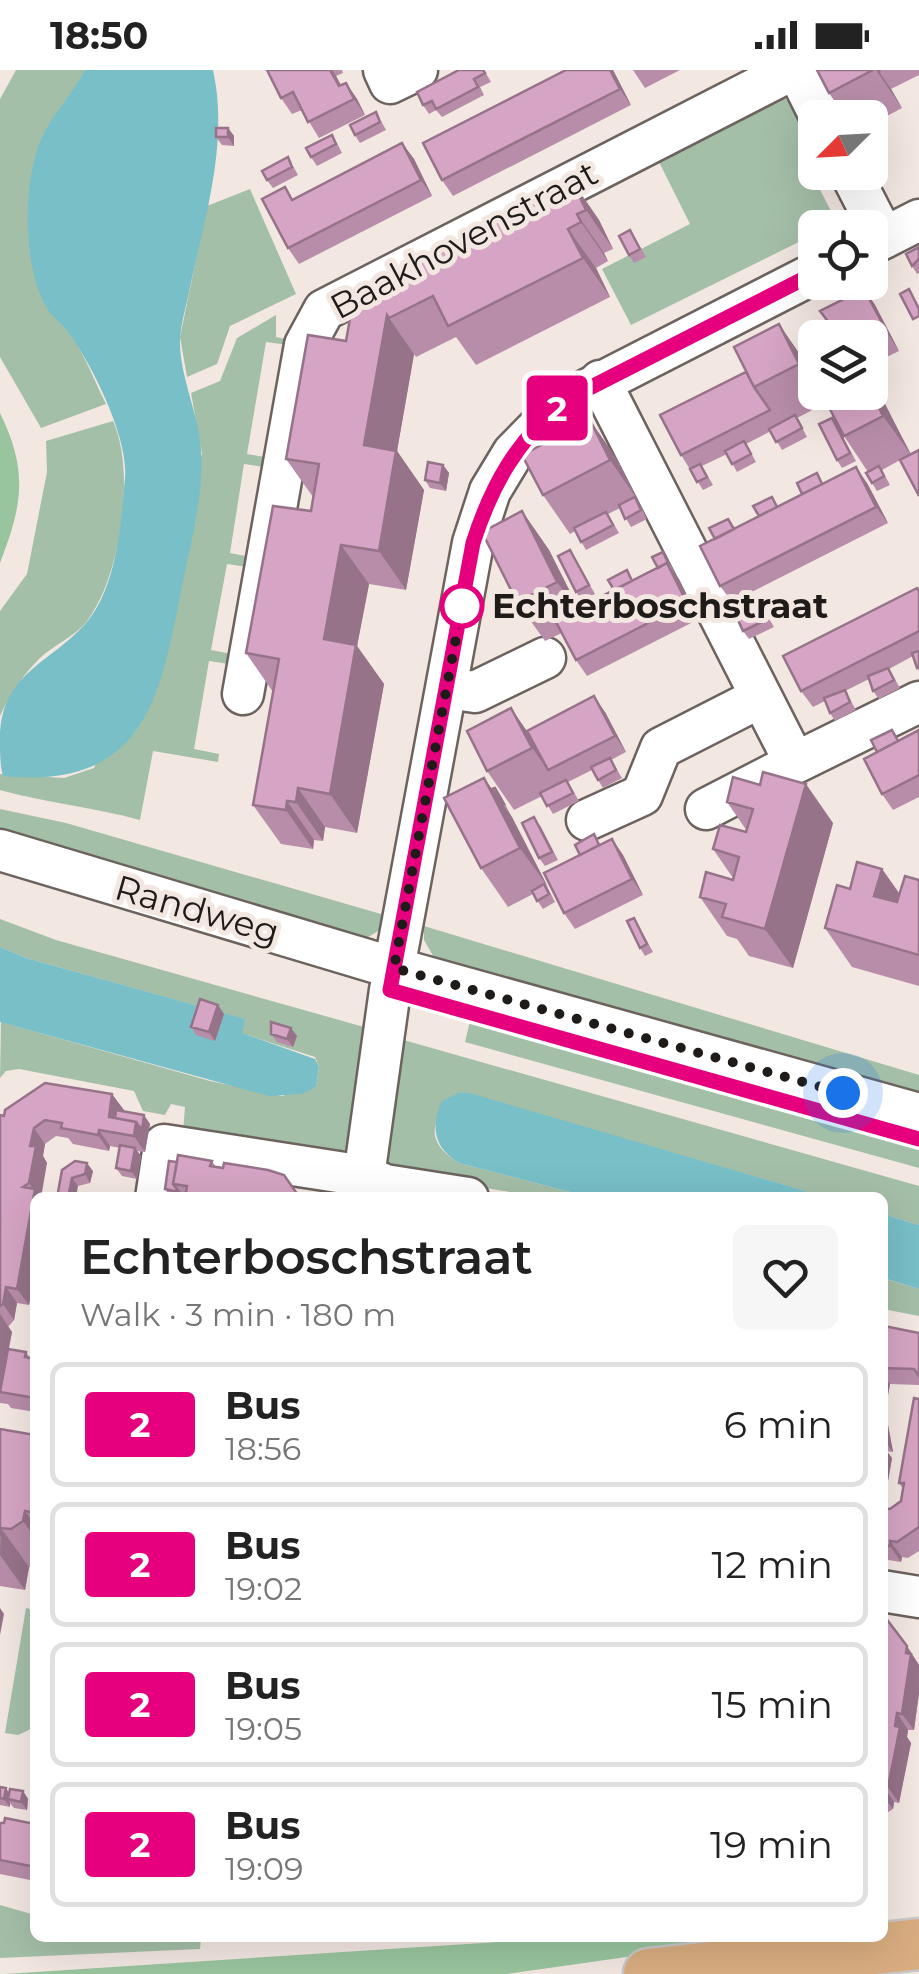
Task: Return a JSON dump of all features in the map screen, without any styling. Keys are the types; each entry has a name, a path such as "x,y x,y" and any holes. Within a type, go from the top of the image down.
{"main road":[{"path":"649,1974 919,1944"}],"street":[{"path":"384,70 390,83 417,70"},
{"path":"795,70 811,100"},
{"name":"Baakhovenstraat","path":"243,694 305,345 324,310 795,70"},
{"path":"862,190 891,235"},
{"path":"362,1186 392,979 473,543 490,491 533,428 562,402 798,282"},
{"path":"600,381 795,763"},
{"path":"448,688 475,692 546,658"},
{"path":"587,820 642,794 661,748 761,698"},
{"path":"706,809 919,702"},
{"name":"Randweg","path":"0,850 392,979 919,1138"},
{"name":"Randweg","path":"0,875 919,1114"},
{"path":"157,1192 164,1146 362,1186 385,1185 430,1192"},
{"path":"888,1592 919,1597"}],"green space":[{"path":"16,70 85,70 32,252 43,295 79,348 106,404 41,428 0,357 0,99"},
{"path":"781,97 798,107 798,190 820,190 830,210 798,210 798,242 631,325 602,269 690,224 655,154"},
{"path":"250,189 296,294 230,326 217,364 187,377 180,337 207,206"},
{"path":"276,315 276,337 289,340 288,345 266,342 247,454 271,458 270,468 244,464 230,553 256,558 254,568 227,564 211,650 237,655 236,665 209,661 194,749 219,754 218,762 153,751 140,820 0,790 0,774 64,778 94,768 202,454 191,393 220,381 237,338"},
{"path":"0,413 15,452 19,487 14,523 0,563"},
{"path":"113,421 120,442 124,495 109,578 87,621 33,665 0,716 0,611 27,574 47,472 46,441"},
{"path":"0,809 66,823 388,916 383,928 360,942 0,841"},
{"path":"0,919 56,940 371,1029 348,1158 183,1132 185,1107 171,1104 165,1115 143,1111 134,1091 19,1069 6,1071 0,1078 1,1022 210,1081 282,1096 316,1087 319,1067 315,1057 241,1033 244,1019 26,958 0,947"},
{"path":"424,926 919,1075 919,1105 436,961 424,940"},
{"path":"470,1021 919,1148 919,1168 465,1042"},
{"path":"393,1037 919,1186 919,1225 888,1216 888,1192 809,1192 461,1092 443,1110 435,1128 439,1146 447,1154 459,1163 570,1192 510,1192 378,1170"},
{"path":"888,1280 919,1289 919,1316 888,1310"},
{"path":"26,1608 30,1609 30,1729 18,1735 5,1733"},
{"path":"0,1905 30,1914 30,1942 201,1942 200,1949 0,1958"},
{"path":"498,1942 733,1942 506,1974 5,1974"}],"water":[{"path":"85,70 213,70 217,152 180,339 199,436 199,501 165,666 137,729 116,752 87,768 50,777 3,776 0,739 8,699 30,672 86,623 96,608 111,573 122,515 125,462 115,423 88,363 40,294 28,230 30,185 38,147"},
{"path":"0,947 26,958 245,1019 242,1033 315,1059 319,1067 316,1087 302,1094 269,1096 0,1022"},
{"path":"461,1092 473,1094 809,1192 570,1192 459,1163 439,1144 436,1120 442,1101"},
{"path":"888,1216 919,1225 919,1289 888,1280"}],"building":[{"path":"267,70 330,70 339,86 346,83 354,99 308,122 293,92 281,98"},
{"path":"459,70 485,73 474,79 478,87 436,109 432,101 423,105 417,92"},
{"path":"566,70 610,70 620,89 442,180 423,143"},
{"path":"817,70 873,70 829,93"},
{"path":"376,112 380,122 355,135 350,125"},
{"path":"216,128 228,128 228,137 216,137"},
{"path":"332,135 336,144 311,157 306,148"},
{"path":"402,143 421,180 288,248 262,199 285,187 292,200"},
{"path":"288,157 292,167 267,180 262,171"},
{"path":"572,181 586,210 577,214 581,222 568,229 583,258 448,326 433,296 389,318 387,315 364,445 396,451 379,551 341,545 324,639 356,645 330,794 298,788 296,802 287,801 286,810 253,805 279,659 246,653 273,506 311,511 319,464 286,459 308,335 346,341 354,296"},
{"path":"630,230 640,249 629,255 619,236"},
{"path":"919,247 919,259 912,266 906,254"},
{"path":"909,289 919,309 919,316 913,319 900,294"},
{"path":"842,300 870,300 881,320 827,320 820,311"},
{"path":"779,324 798,365 754,387 734,347"},
{"path":"746,372 770,410 681,455 660,415"},
{"path":"830,410 880,410 883,416 844,436"},
{"path":"795,415 802,428 776,442 769,429"},
{"path":"832,418 850,453 837,460 819,424"},
{"path":"590,420 610,460 543,495 522,455"},
{"path":"744,441 751,454 732,464 725,451"},
{"path":"919,450 919,496 900,460"},
{"path":"428,462 443,465 440,483 425,480"},
{"path":"700,464 707,477 697,482 690,469"},
{"path":"879,466 884,476 872,483 866,473"},
{"path":"856,467 876,507 720,586 700,546"},
{"path":"817,473 822,484 802,494 797,483"},
{"path":"635,497 641,510 625,519 619,505"},
{"path":"772,497 777,507 759,516 753,506"},
{"path":"522,511 557,582 517,602 482,532"},
{"path":"606,512 613,525 581,542 574,528"},
{"path":"728,519 734,529 715,539 709,528"},
{"path":"570,550 589,585 576,592 558,556"},
{"path":"663,552 669,565 658,568 652,557"},
{"path":"667,563 687,603 576,660 555,620"},
{"path":"627,570 632,581 614,590 608,580"},
{"path":"917,588 919,631 801,691 783,656"},
{"path":"762,606 768,619 743,631 737,618"},
{"path":"919,651 919,667 917,668 912,653"},
{"path":"888,668 894,680 873,691 868,676"},
{"path":"845,690 850,702 830,713 824,698"},
{"path":"594,696 615,736 548,770 527,731"},
{"path":"511,708 532,748 487,771 467,731"},
{"path":"892,730 898,741 877,752 871,740"},
{"path":"919,730 919,775 882,794 864,759"},
{"path":"610,758 616,770 598,780 591,767"},
{"path":"763,772 806,784 765,929 722,917 726,904 700,897 706,872 733,880 739,857 713,849 720,825 746,832 753,809 727,802 733,777 760,785"},
{"path":"484,778 520,848 481,868 444,798"},
{"path":"566,780 573,793 547,806 540,793"},
{"path":"534,817 552,852 539,858 522,823"},
{"path":"594,834 599,845 580,855 575,845"},
{"path":"612,839 632,879 564,913 544,873"},
{"path":"857,862 882,869 874,896 897,902 905,876 919,880 919,955 825,928 837,885 850,889"},
{"path":"544,884 549,894 537,901 532,891"},
{"path":"634,918 647,944 640,948 627,921"},
{"path":"200,999 218,1005 209,1032 191,1027"},
{"path":"271,1022 291,1028 287,1039 271,1034"},
{"path":"45,1083 112,1094 109,1117 136,1122 134,1136 99,1130 98,1135 61,1128 62,1123 45,1120 34,1128 30,1146 36,1146 29,1183 23,1187 35,1189 30,1192 30,1217 17,1289 6,1287 0,1306 0,1115 4,1116 5,1110"},
{"path":"116,1110 144,1115 142,1130 136,1122 115,1118"},
{"path":"120,1145 135,1148 131,1171 116,1168"},
{"path":"178,1155 212,1161 210,1166 223,1168 224,1163 284,1175 296,1192 186,1192 187,1186 173,1184"},
{"path":"75,1161 87,1163 85,1174 72,1178 69,1192 58,1192 62,1170"},
{"path":"169,1161 177,1162 173,1184 179,1192 165,1189"},
{"path":"888,1327 919,1333 919,1376 914,1369 888,1368"},
{"path":"8,1349 26,1352 25,1357 30,1358 30,1397 0,1392"},
{"path":"914,1398 919,1399 919,1527 897,1542 890,1541 888,1546 888,1509 901,1501 904,1483 899,1483"},
{"path":"0,1429 30,1434 30,1512 25,1511 23,1521 11,1529 1,1528 0,1536"},
{"path":"888,1621 907,1646 906,1653 911,1654 902,1714 897,1713 895,1726 900,1727 888,1787"},
{"path":"10,1789 23,1791 21,1802 8,1799"},
{"path":"5,1818 30,1823 30,1866 0,1860 0,1823"}],"bus line":[{"name":"2","path":"798,282 562,402 512,453 490,491 473,543 390,990 919,1139"}],"place":[{"name":"Echterboschstraat","path":"462,606"}],"route":[{"path":"462,606 394,968 843,1093"}]}
